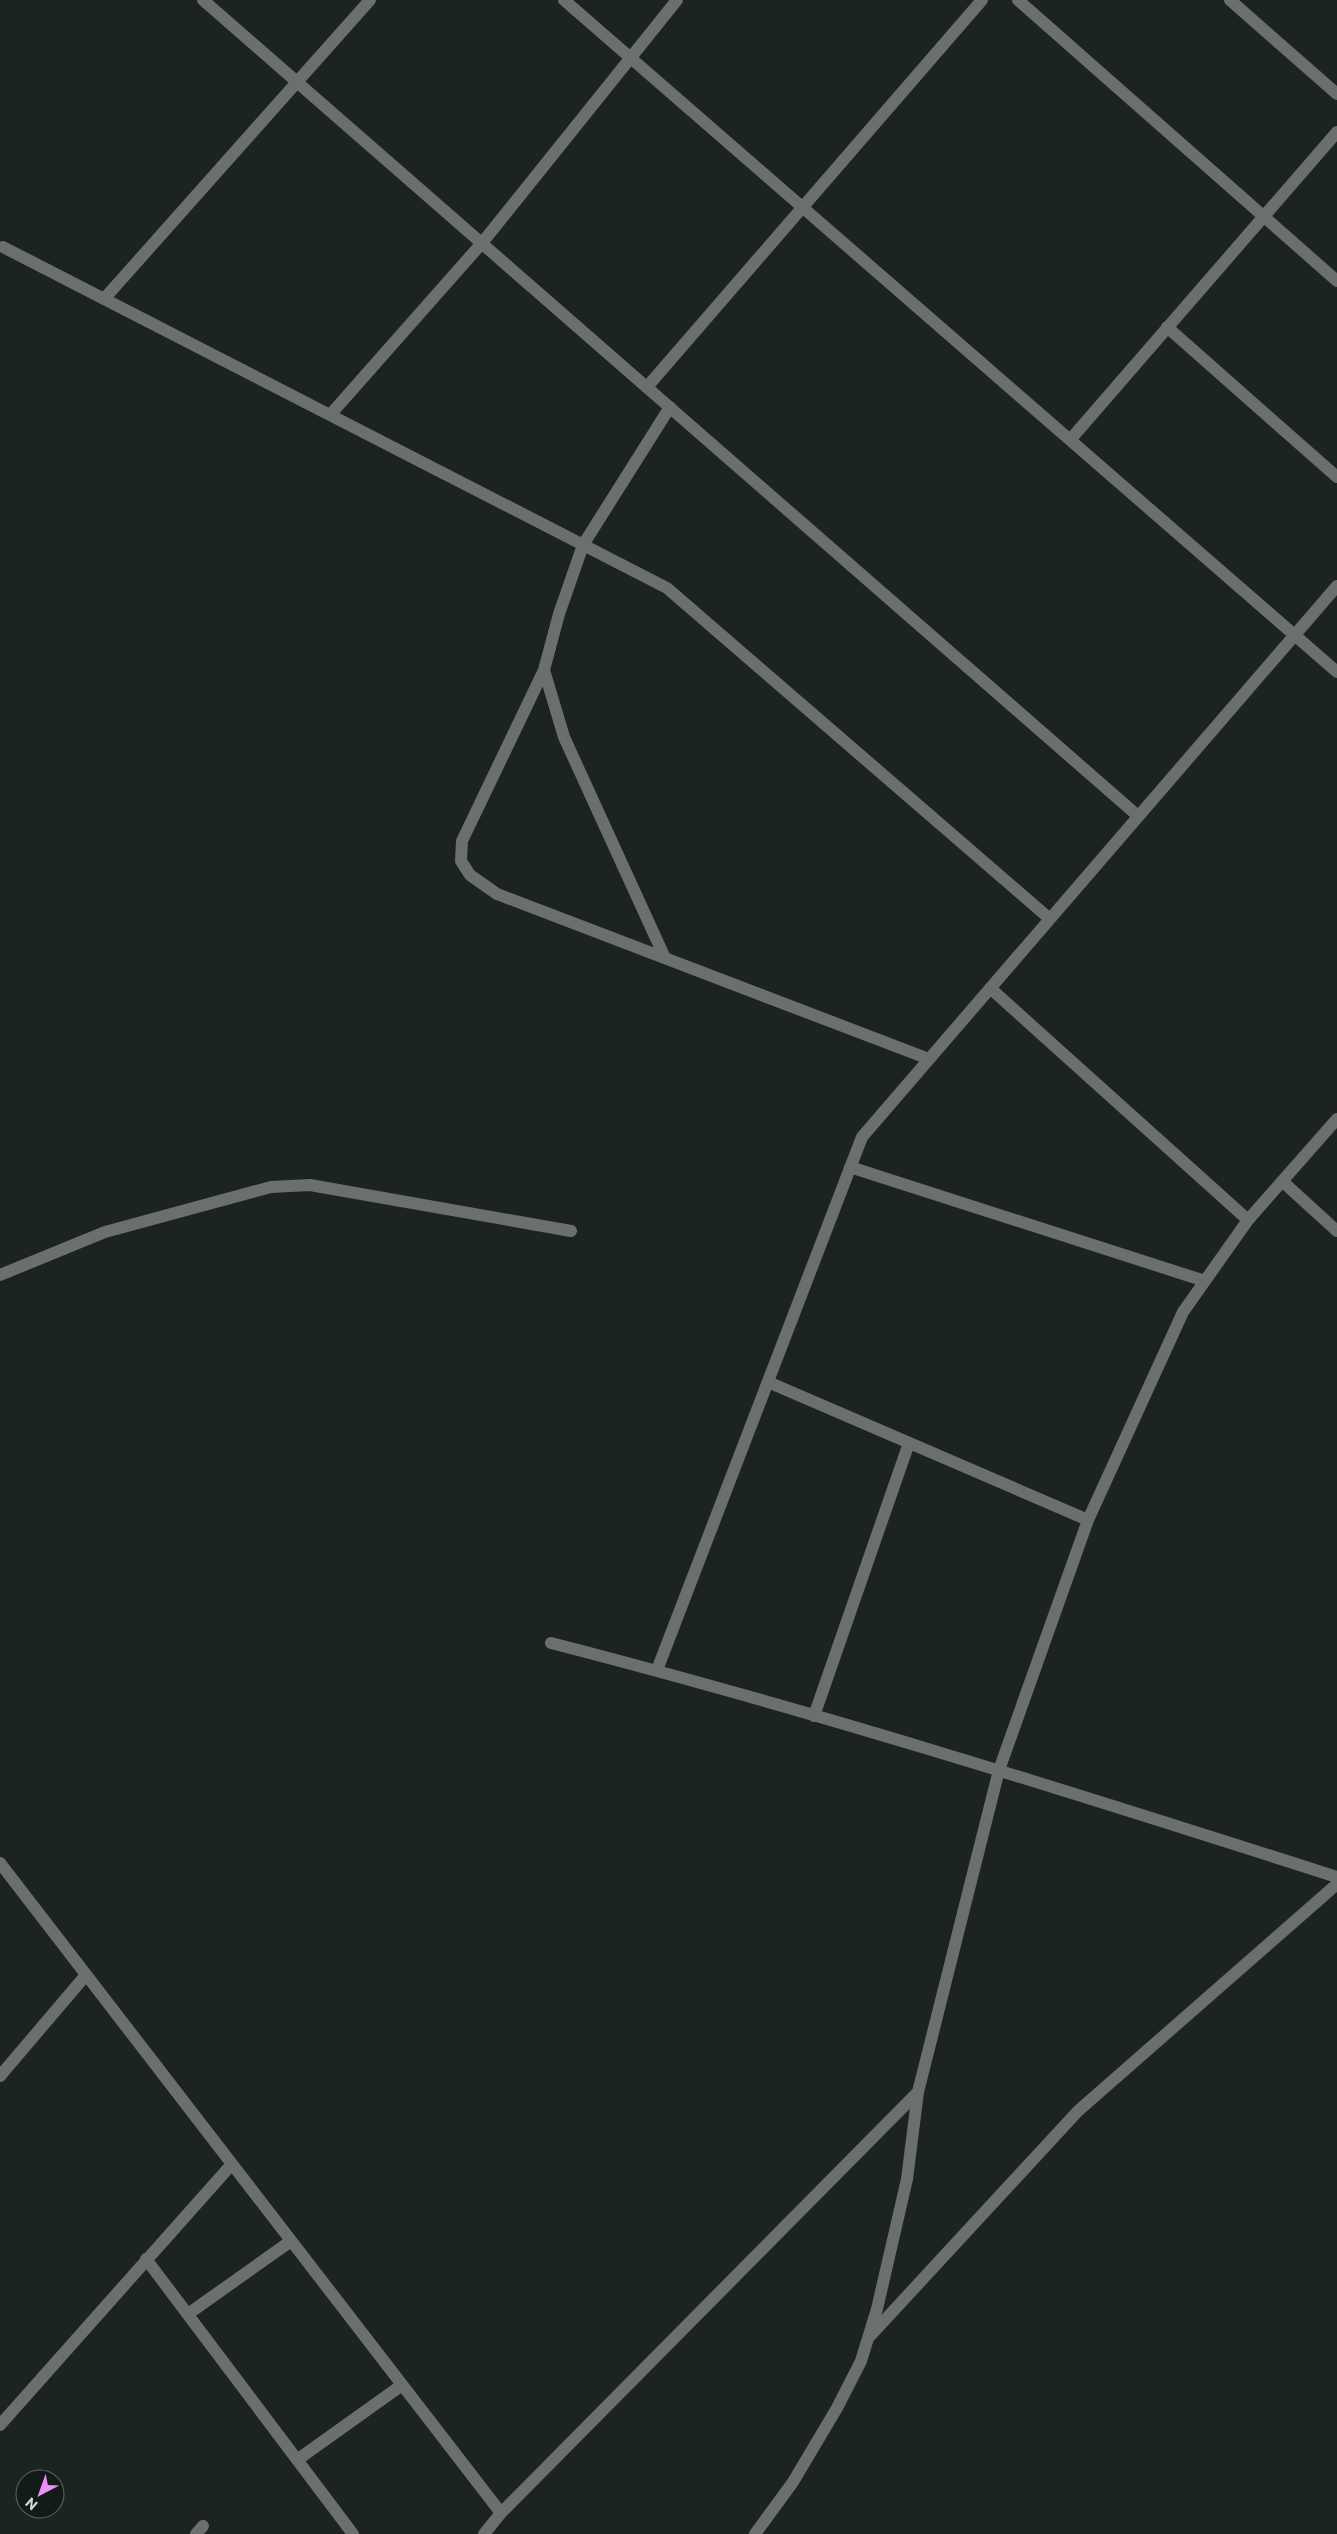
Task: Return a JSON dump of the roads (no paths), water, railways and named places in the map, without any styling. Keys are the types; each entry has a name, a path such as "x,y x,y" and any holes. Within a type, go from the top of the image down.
{"street":[{"path":"203,0 1138,816"},
{"path":"104,299 370,0"},
{"path":"564,0 1337,672"},
{"path":"330,415 482,243 629,57 677,0"},
{"path":"646,387 982,0"},
{"path":"1018,0 1337,281"},
{"path":"1230,0 1337,93"},
{"path":"1070,440 1337,132"},
{"path":"3,247 667,588 1050,919"},
{"path":"1167,327 1337,477"},
{"path":"670,407 583,546 559,614 544,670 462,841 461,861 470,875 496,894 929,1059"},
{"path":"657,1670 862,1137 1337,586"},
{"path":"544,670 564,737 665,958"},
{"path":"990,988 1248,1220"},
{"path":"755,2534 793,2482 837,2408 861,2361 907,2179 918,2092 998,1770 1088,1520 1182,1312 1248,1220 1337,1119"},
{"path":"850,1167 1205,1281"},
{"path":"1282,1181 1337,1231"},
{"path":"0,1275 105,1232 271,1187 310,1185 572,1230"},
{"path":"768,1382 1088,1520"},
{"path":"814,1716 909,1443"},
{"path":"551,1643 657,1670 998,1770 1337,1877"},
{"path":"0,1863 501,2513"},
{"path":"868,2338 1078,2111 1337,1884"},
{"path":"1,2074 86,1975"},
{"path":"484,2534 501,2513 918,2092"},
{"path":"0,2425 232,2164"},
{"path":"188,2314 291,2241"},
{"path":"146,2259 353,2534"},
{"path":"297,2460 402,2385"}]}
